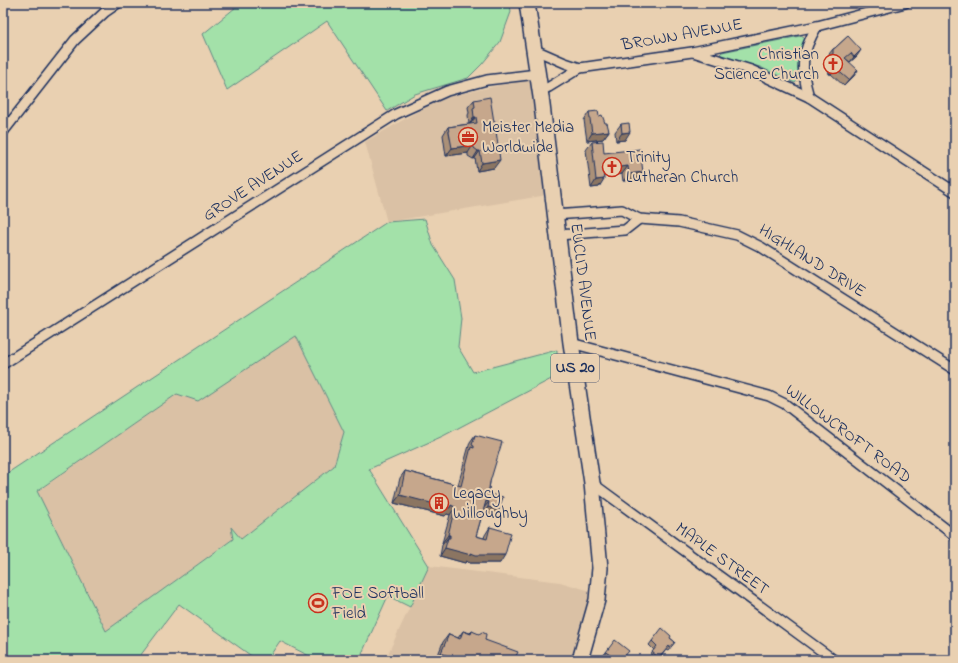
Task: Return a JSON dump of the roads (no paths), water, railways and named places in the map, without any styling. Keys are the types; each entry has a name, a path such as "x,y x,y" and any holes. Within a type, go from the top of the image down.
{"main road":[{"name":"EUCLID AVENUE","path":"527,3 540,91 571,343 592,483 600,568 597,600 580,660"}],"street":[{"path":"3,132 75,40 105,12 118,3"},
{"name":"BROWN AVENUE","path":"540,91 580,68 692,52 817,26 905,3"},
{"path":"809,97 804,77 803,56 817,26"},
{"name":"BROWN AVENUE","path":"533,49 580,68"},
{"path":"692,52 751,70 809,97 955,192"},
{"name":"GROVE AVENUE","path":"3,364 396,114 454,89 486,80 537,74"},
{"name":"HIGHLAND DRIVE","path":"555,215 622,210 639,219 679,222 737,234 762,247 955,370"},
{"path":"558,236 625,230 639,219"},
{"name":"WILLOWCROFT ROAD","path":"571,343 770,396 785,404 955,536"},
{"name":"MAPLE STREET","path":"592,483 834,660"}],"place":[{"name":"Christian Science Church","path":"833,64"},
{"name":"Meister Media Worldwide","path":"468,137"},
{"name":"Trinity Lutheran Church","path":"612,167"},
{"name":"Legacy Willoughby","path":"439,503"},
{"name":"FOE Softball Field","path":"318,603"}]}
